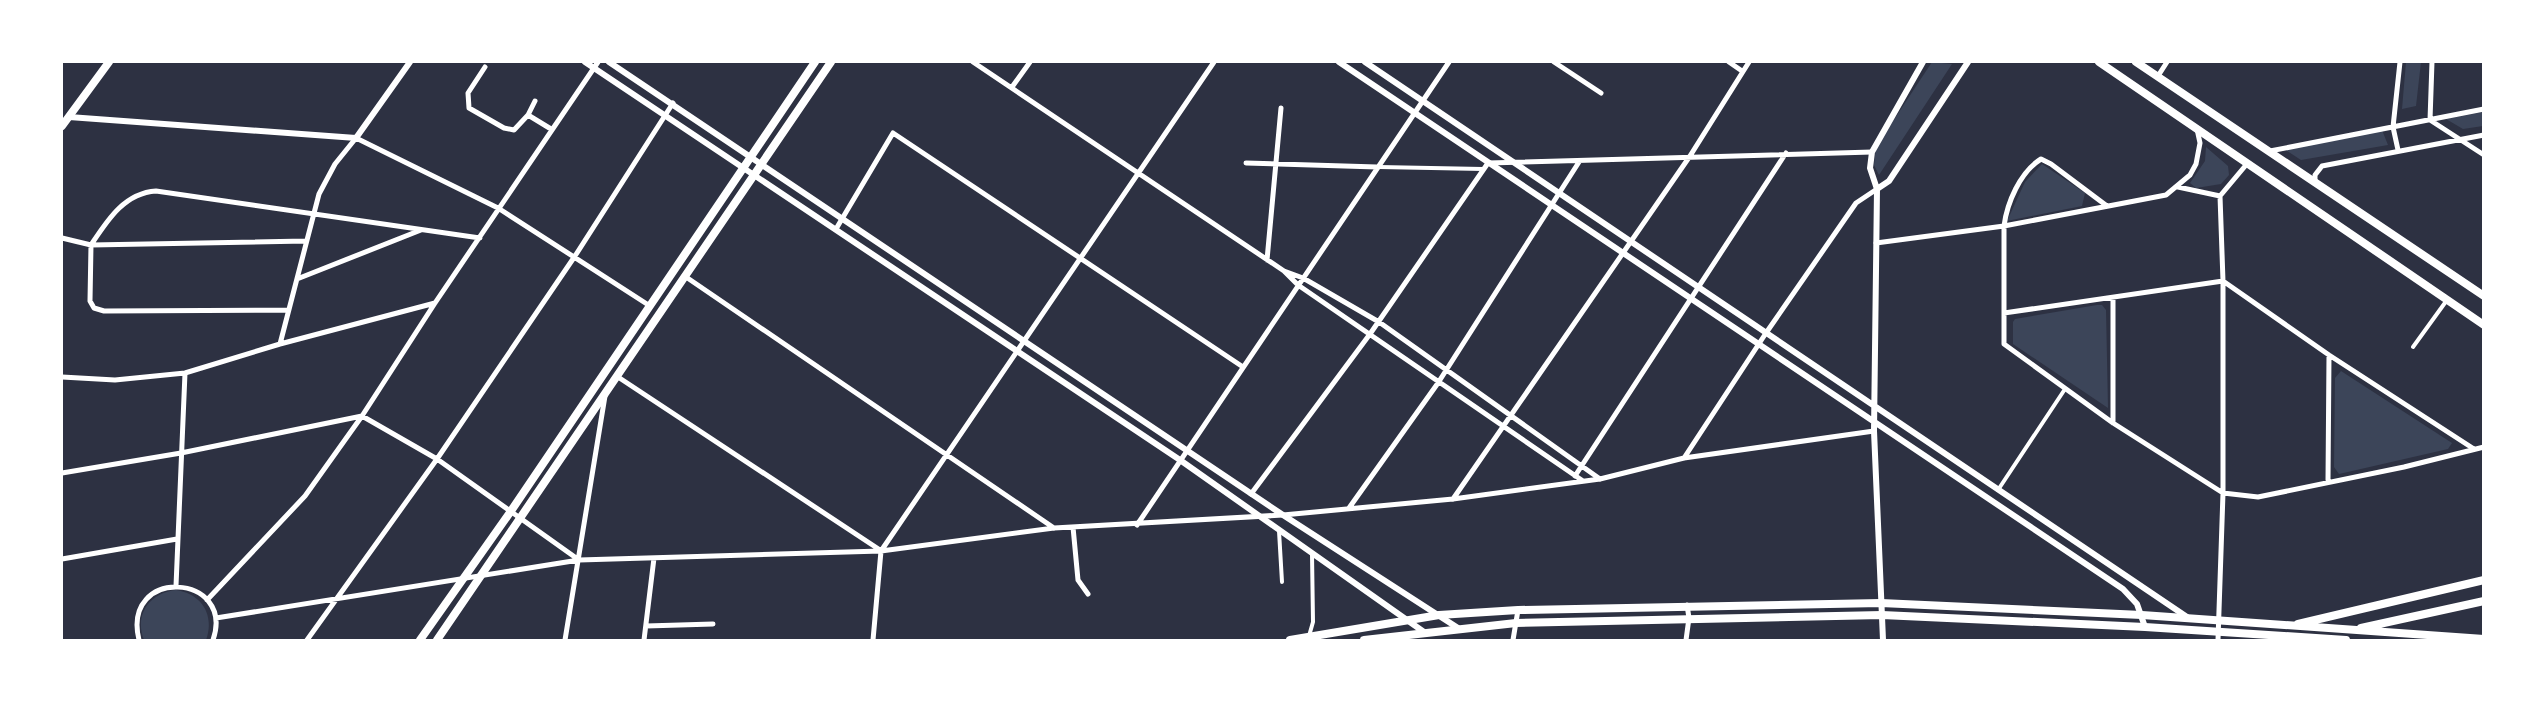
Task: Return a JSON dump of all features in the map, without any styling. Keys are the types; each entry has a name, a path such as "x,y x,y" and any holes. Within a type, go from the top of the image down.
{"main road":[{"path":"62,126 65,117 109,62"},
{"path":"420,640 511,511 815,62"},
{"path":"437,640 523,518 831,62"},
{"path":"2098,62 2484,325"},
{"path":"2136,62 2484,296"},
{"path":"2290,626 2484,580"},
{"path":"2319,639 2350,630 2484,601"},
{"path":"1290,640 1309,639 1439,615 1518,610 1881,603 2142,615 2484,639"},
{"path":"1364,640 1516,622 1882,615 2145,627 2218,636 2346,640"}],"street":[{"path":"280,344 319,194 335,164 410,62"},
{"path":"585,62 597,64 665,115 742,168 1180,460 1424,632"},
{"path":"609,62 1251,494 1458,628"},
{"path":"973,62 1284,271 1298,285 1583,481"},
{"path":"1012,87 1030,62"},
{"path":"873,640 881,551 1214,62"},
{"path":"1340,62 1758,345 1874,419 2123,589 2137,604 2145,627"},
{"path":"1365,62 1997,491 2190,619"},
{"path":"1137,525 1449,62"},
{"path":"1554,62 1601,93"},
{"path":"1729,62 1742,71"},
{"path":"1454,499 1690,156 1749,62"},
{"path":"1883,640 1874,431 1877,189 1869,168 1872,152 1922,62"},
{"path":"1684,458 1766,333 1856,203 1889,181 1968,62"},
{"path":"2158,76 2167,62"},
{"path":"2398,150 2393,127 2400,62"},
{"path":"2430,120 2432,62"},
{"path":"207,600 305,496 362,416 498,208 597,64"},
{"path":"485,67 468,93 469,108 504,128 514,130 528,115 535,101"},
{"path":"307,640 437,459 575,256 673,104"},
{"path":"1267,260 1281,108"},
{"path":"2270,151 2484,110"},
{"path":"528,115 551,129"},
{"path":"65,117 356,138 498,208 650,306"},
{"path":"2430,120 2484,155"},
{"path":"1876,243 2004,226 2166,195 2190,175 2196,164 2200,143 2197,129"},
{"path":"836,229 893,133 1243,367"},
{"path":"2315,182 2315,175 2322,166 2484,135"},
{"path":"1488,163 1872,152"},
{"path":"1575,476 1786,153"},
{"path":"2107,206 2040,159 2032,164 2007,208 2004,226 2004,344 2113,423 2223,493 2258,497 2328,480 2404,467 2484,447"},
{"path":"1349,508 1446,371 1579,162"},
{"path":"1246,163 1483,169"},
{"path":"1251,494 1379,322 1488,163"},
{"path":"2218,636 2223,493 2223,281 2220,196 2246,165"},
{"path":"2178,187 2220,196"},
{"path":"289,310 104,310 94,308 90,301 91,245 113,211 147,192 480,238"},
{"path":"297,279 423,230"},
{"path":"62,238 91,245 306,241"},
{"path":"1284,271 1303,278 1379,322 1600,479"},
{"path":"686,277 948,453 1054,528"},
{"path":"2004,313 2223,281 2329,355 2474,449"},
{"path":"2113,298 2113,423"},
{"path":"2413,347 2447,300"},
{"path":"62,377 115,381 185,373 280,344 435,303"},
{"path":"2328,480 2329,355"},
{"path":"176,586 185,373"},
{"path":"618,377 881,551"},
{"path":"1997,491 2065,389"},
{"path":"565,640 605,396"},
{"path":"62,472 181,453 362,416 437,459 579,560"},
{"path":"216,618 579,560 881,551 1054,528 1283,515 1454,499 1600,479 1684,458 1874,431"},
{"path":"1073,527 1078,580 1088,594"},
{"path":"1279,531 1282,582"},
{"path":"62,559 177,539"},
{"path":"1309,639 1313,622 1312,554"},
{"path":"644,640 654,558"},
{"path":"139,640 136,628 142,605 162,588 176,586 196,591 207,600 216,618 213,640"},
{"path":"1686,640 1689,618 1687,605"},
{"path":"1513,640 1518,610"},
{"path":"646,626 713,624"}],"shaded area":[{"path":"1932,62 1952,64 1879,175 1874,165 1876,147"},
{"path":"2406,62 2421,62 2416,106 2402,109"},
{"path":"2483,112 2483,126 2463,129 2446,119"},
{"path":"2382,130 2388,145 2301,160 2284,149"},
{"path":"2206,147 2228,166 2229,175 2221,184 2196,188 2190,183 2205,161"},
{"path":"2042,164 2085,193 2082,206 2007,221 2025,182"},
{"path":"2102,305 2106,310 2108,408 2013,344 2015,319"},
{"path":"2341,371 2452,443 2448,449 2339,474 2334,467 2335,378"},
{"path":"176,590 193,596 204,607 209,622 206,640 144,640 141,622 146,607 158,596"}]}
